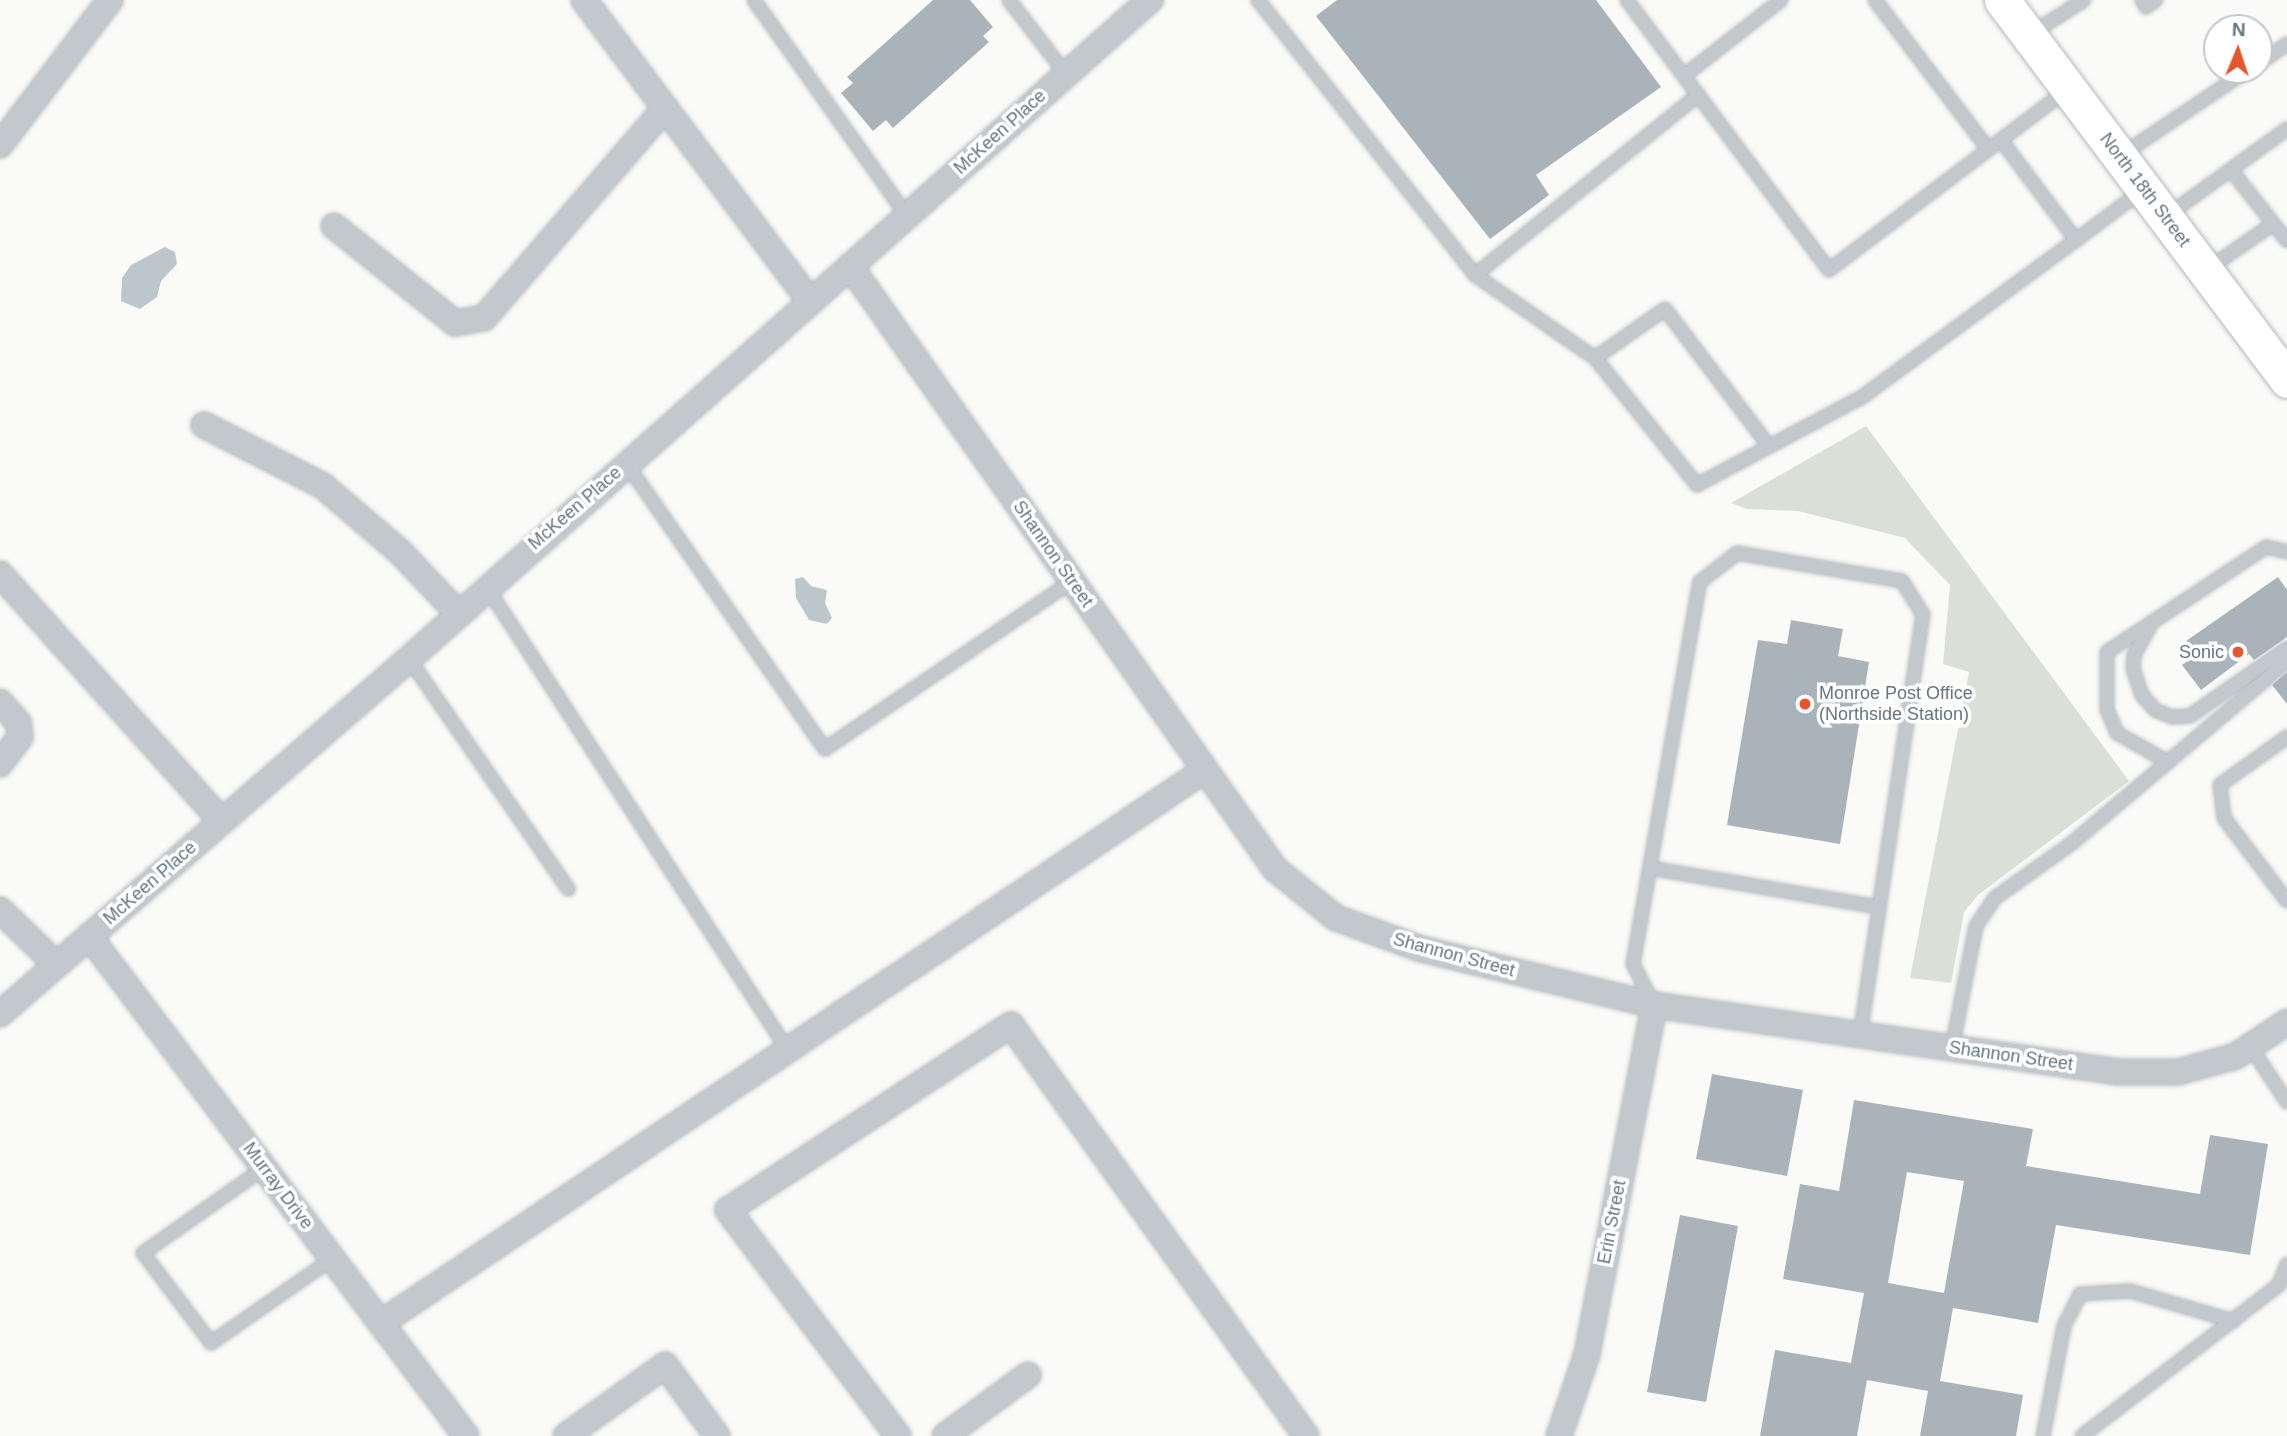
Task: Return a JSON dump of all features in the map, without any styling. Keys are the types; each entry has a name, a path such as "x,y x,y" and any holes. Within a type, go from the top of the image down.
{"main road":[{"name":"North 18th Street","path":"2002,0 2287,380"}],"street":[{"path":"0,145 110,0"},
{"path":"584,0 810,301"},
{"name":"McKeen Place","path":"0,1014 409,659 486,586 1150,0"},
{"path":"334,226 455,323 484,318 665,108"},
{"name":"Shannon Street","path":"850,266 1275,869 1336,918 1421,949 1654,1005 2117,1072 2178,1072 2236,1056 2287,1022"},
{"path":"204,425 323,485 400,552 457,612"},
{"path":"0,575 221,820"},
{"path":"0,702 19,724 20,737 0,764"},
{"path":"381,1323 1205,770"},
{"path":"0,910 57,965"},
{"name":"Murray Drive","path":"89,936 466,1436"},
{"name":"Erin Street","path":"1559,1436 1587,1354 1654,1005"},
{"path":"898,1436 728,1209 1011,1025 1306,1436"},
{"path":"566,1436 665,1365 717,1436"},
{"path":"945,1436 1028,1375"}],"lane":[{"path":"754,0 907,216"},
{"path":"1009,0 1066,74"},
{"path":"1258,0 1475,275 1595,358 1697,485 1862,397 2144,190"},
{"path":"1627,0 1829,270 2069,88"},
{"path":"1684,76 1781,0"},
{"path":"1875,0 1989,150"},
{"path":"2029,36 2084,0"},
{"path":"2142,0 2147,7 2156,0"},
{"path":"2120,156 2227,84"},
{"path":"1475,275 1698,95"},
{"path":"2165,217 2287,129"},
{"path":"2001,140 2076,240"},
{"path":"2231,170 2287,242"},
{"path":"2205,271 2273,223"},
{"path":"1595,358 1665,309 1769,446"},
{"path":"626,463 825,748 1072,580"},
{"path":"2168,762 2117,733 2107,710 2107,652 2149,628 2266,547 2287,551"},
{"path":"1654,1005 1633,964 1700,582 1737,553 1902,581 1923,614 1860,1035"},
{"path":"486,586 787,1049"},
{"path":"2149,628 2134,654 2133,669 2142,695 2155,710 2172,717 2190,716 2287,648"},
{"path":"409,659 568,889"},
{"path":"1952,1048 1976,926 1995,898 2072,843 2287,661"},
{"path":"2287,737 2220,785 2224,818 2287,901"},
{"path":"1650,868 1879,907"},
{"path":"2250,1046 2287,1102"},
{"path":"264,1168 143,1253 211,1343 332,1259"},
{"path":"2082,1436 2279,1285 2287,1264"},
{"path":"2043,1436 2064,1326 2080,1294 2130,1291 2234,1321"}],"shaded area":[{"path":"165,247 175,252 177,264 161,281 157,297 140,309 121,301 122,278 131,265"},
{"path":"1866,426 2129,781 1978,895 1964,912 1951,983 1910,978 1969,672 1943,664 1950,585 1905,538 1798,511 1747,509 1731,503"},
{"path":"803,577 811,586 827,590 825,603 832,618 827,624 809,620 796,598 795,579"}],"building":[{"path":"933,0 970,0 993,27 983,36 989,42 893,128 886,120 873,131 841,93 853,83 847,77"},
{"path":"1337,0 1596,0 1661,87 1536,175 1549,195 1490,239 1316,16"},
{"path":"2278,577 2287,590 2287,637 2254,660 2249,654 2201,690 2182,665 2196,655 2186,641"},
{"name":"Monroe Post Office (Northside Station)","path":"1791,620 1843,629 1838,656 1869,662 1840,844 1727,825 1758,640 1787,644"},
{"path":"2287,672 2287,704 2272,685"},
{"path":"1712,1074 1803,1090 1787,1176 1696,1159"},
{"path":"1854,1100 2033,1129 2026,1166 2200,1194 2210,1135 2268,1144 2250,1255 2056,1225 2038,1323 1953,1308 1940,1381 2023,1395 2016,1436 1920,1436 1928,1391 1867,1380 1857,1436 1760,1436 1775,1350 1851,1363 1864,1293 1783,1279 1800,1184 1839,1191","holes":["1907,1172 1964,1181 1944,1293 1888,1283"]},
{"path":"1680,1215 1738,1226 1706,1402 1647,1392"}],"place":[{"name":"Sonic","path":"2238,652"},
{"name":"Monroe Post Office (Northside Station)","path":"1805,704"}]}
